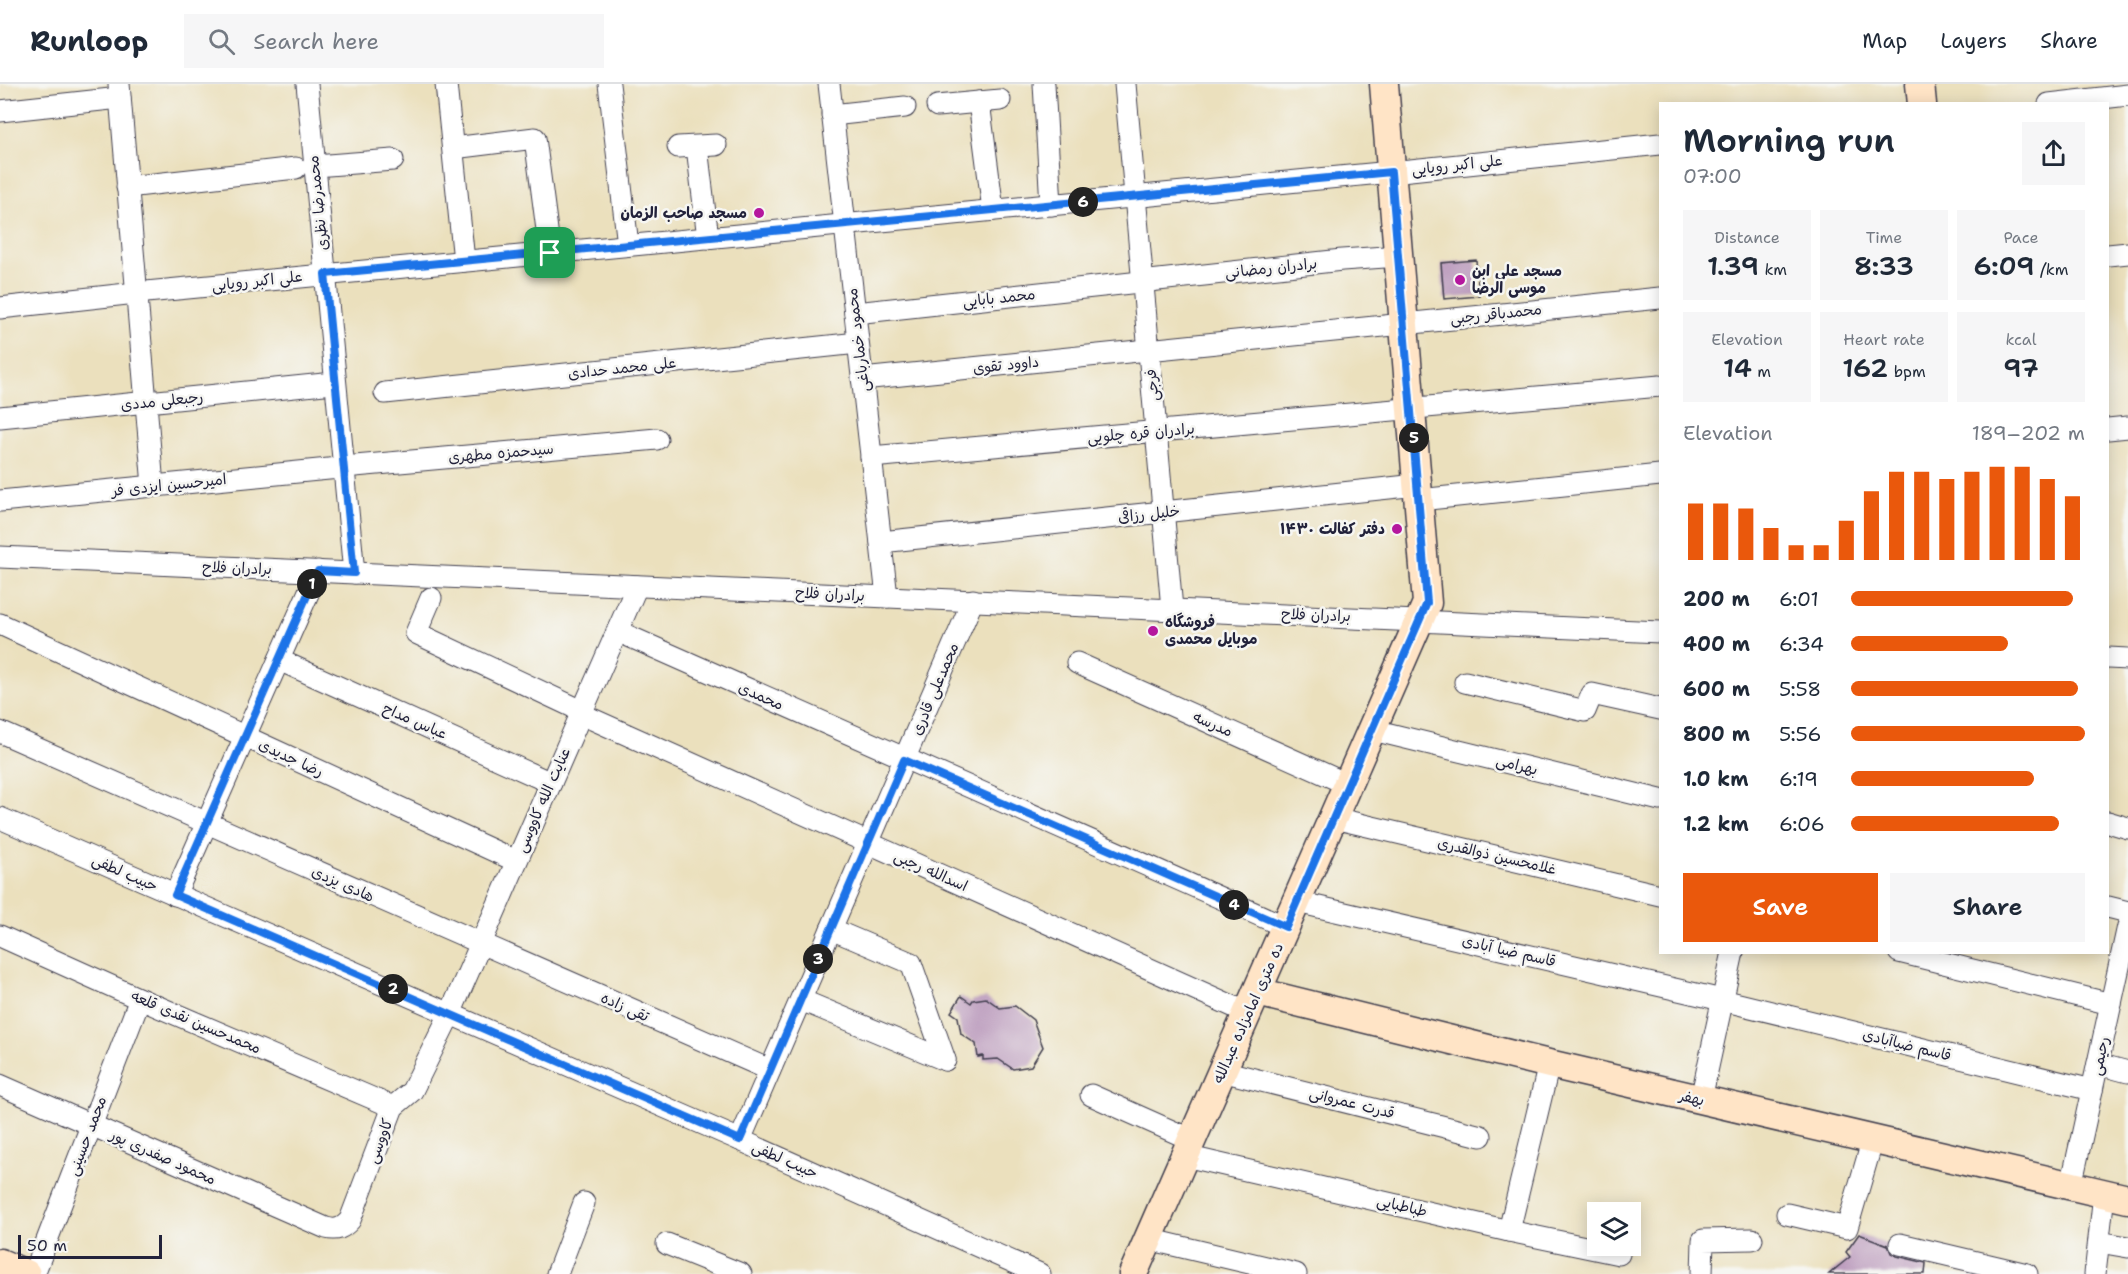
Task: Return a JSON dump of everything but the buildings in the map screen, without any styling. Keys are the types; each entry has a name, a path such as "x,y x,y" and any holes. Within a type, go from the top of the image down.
{"main road":[{"name":"ده متری امامزاده عبدالله","path":"1133,1274 1427,603 1428,592 1384,84"},
{"path":"1920,84 1922,102"},
{"name":"بهفر","path":"1253,1003 1549,1064 2116,1196"},
{"path":"0,1263 26,1274"}],"street":[{"name":"محمدرضا نظری","path":"307,84 305,167 325,274 341,467 354,573"},
{"path":"446,84 464,261"},
{"path":"609,84 628,245"},
{"name":"محمود خمارباغی","path":"829,84 887,597"},
{"path":"1044,84 1052,205"},
{"name":"فرجی","path":"1125,84 1172,609"},
{"path":"0,111 119,91 153,486"},
{"path":"2067,102 2128,95"},
{"path":"937,106 1000,100"},
{"path":"979,102 993,210"},
{"path":"832,115 905,107"},
{"path":"453,148 535,138 550,253"},
{"name":"علی اکبر رویایی","path":"0,308 325,274 1135,197 1659,144"},
{"path":"697,146 708,238"},
{"path":"127,187 305,167 393,160"},
{"path":"2109,255 2128,253"},
{"name":"برادران رمضانی","path":"1143,282 1399,256"},
{"name":"محمد بابایی","path":"855,313 1143,282"},
{"name":"محمدباقر رجبی","path":"1149,351 1659,298"},
{"name":"علی محمد حدادی","path":"385,393 858,343"},
{"name":"داوود تقوی","path":"862,379 1149,351"},
{"name":"رجبعلی مددی","path":"0,417 324,384"},
{"name":"برادران قره چلویی","path":"871,457 1659,386"},
{"path":"2109,429 2128,427"},
{"name":"سیدحمزه مطهری","path":"341,467 657,439"},
{"name":"امیرحسین ایزدی فر","path":"0,501 341,467"},
{"name":"خلیل رزاقی","path":"881,542 1163,512 1659,475"},
{"name":"برادران فلاح","path":"0,557 1659,632"},
{"path":"175,895 318,571"},
{"name":"عنایت‌ الله کاووسی","path":"450,1014 637,586"},
{"name":"اسدالله رجبی","path":"431,598 416,633 868,843 1253,1003"},
{"name":"محمدعلی قادری","path":"740,1140 973,600"},
{"name":"رضا جدیدی","path":"0,624 516,861"},
{"name":"محمدی","path":"617,632 904,760 1291,915"},
{"path":"2109,658 2128,659"},
{"name":"عباس مداح","path":"279,660 550,783"},
{"name":"مدرسه","path":"1077,663 1348,785"},
{"path":"1465,682 1585,711 1592,694 1659,709"},
{"name":"بهرامی","path":"1373,730 1659,800"},
{"name":"هادی یزدی","path":"0,732 480,943"},
{"name":"حبیب لطفی","path":"0,818 740,1140 1040,1274"},
{"name":"غلامحسین ذوالقدری","path":"1334,818 1659,895"},
{"path":"2109,822 2128,828"},
{"path":"2109,907 2128,912"},
{"name":"قاسم ضیا آبادی","path":"1291,915 1722,1000"},
{"name":"رحیمی","path":"2071,1186 2111,1004 2126,949 2128,926"},
{"path":"801,1000 945,1060 911,963 831,929"},
{"name":"محمدحسین نقدی قلعه","path":"0,936 140,999 393,1107"},
{"name":"تقی زاده","path":"480,943 770,1070"},
{"path":"1701,1100 1732,954"},
{"path":"1907,954 2111,1004"},
{"name":"محمد حسینی","path":"34,1274 140,999"},
{"name":"قاسم ضیاآبادی","path":"1722,1000 2092,1090"},
{"name":"کاووسی","path":"326,1228 334,1230 340,1228 350,1220 393,1107 412,1092 450,1014"},
{"path":"1509,1231 1549,1064"},
{"path":"2098,1064 2128,1072"},
{"name":"قدرت عمروانی","path":"1222,1071 1481,1136"},
{"name":"محمود صفدری پور","path":"0,1085 326,1228"},
{"name":"طباطبایی","path":"1091,1095 1189,1148 1509,1231 1587,1247"},
{"path":"1787,1214 1847,1228 1873,1140"},
{"path":"2095,1274 2099,1242 2116,1196"},
{"path":"557,1274 584,1203"},
{"path":"1148,1239 1296,1274"},
{"path":"1702,1274 1703,1240 1752,1239"},
{"path":"2099,1242 2128,1247"},
{"path":"667,1244 707,1268 741,1274"},
{"path":"1900,1244 2022,1274"}],"place":[{"name":"مسجد صاحب الزمان","path":"759,213"},
{"name":"مسجد علی ابن موسی الرضا","path":"1460,280"},
{"name":"دفتر کفالت ۱۴۳۰","path":"1397,529"},
{"name":"فروشگاه موبایل محمدی","path":"1153,631"}],"route":[{"path":"1391,172 1428,592 1427,603 1286,927 904,760 740,1140 175,895 318,571 354,573 325,274 550,253 1391,172"}]}
